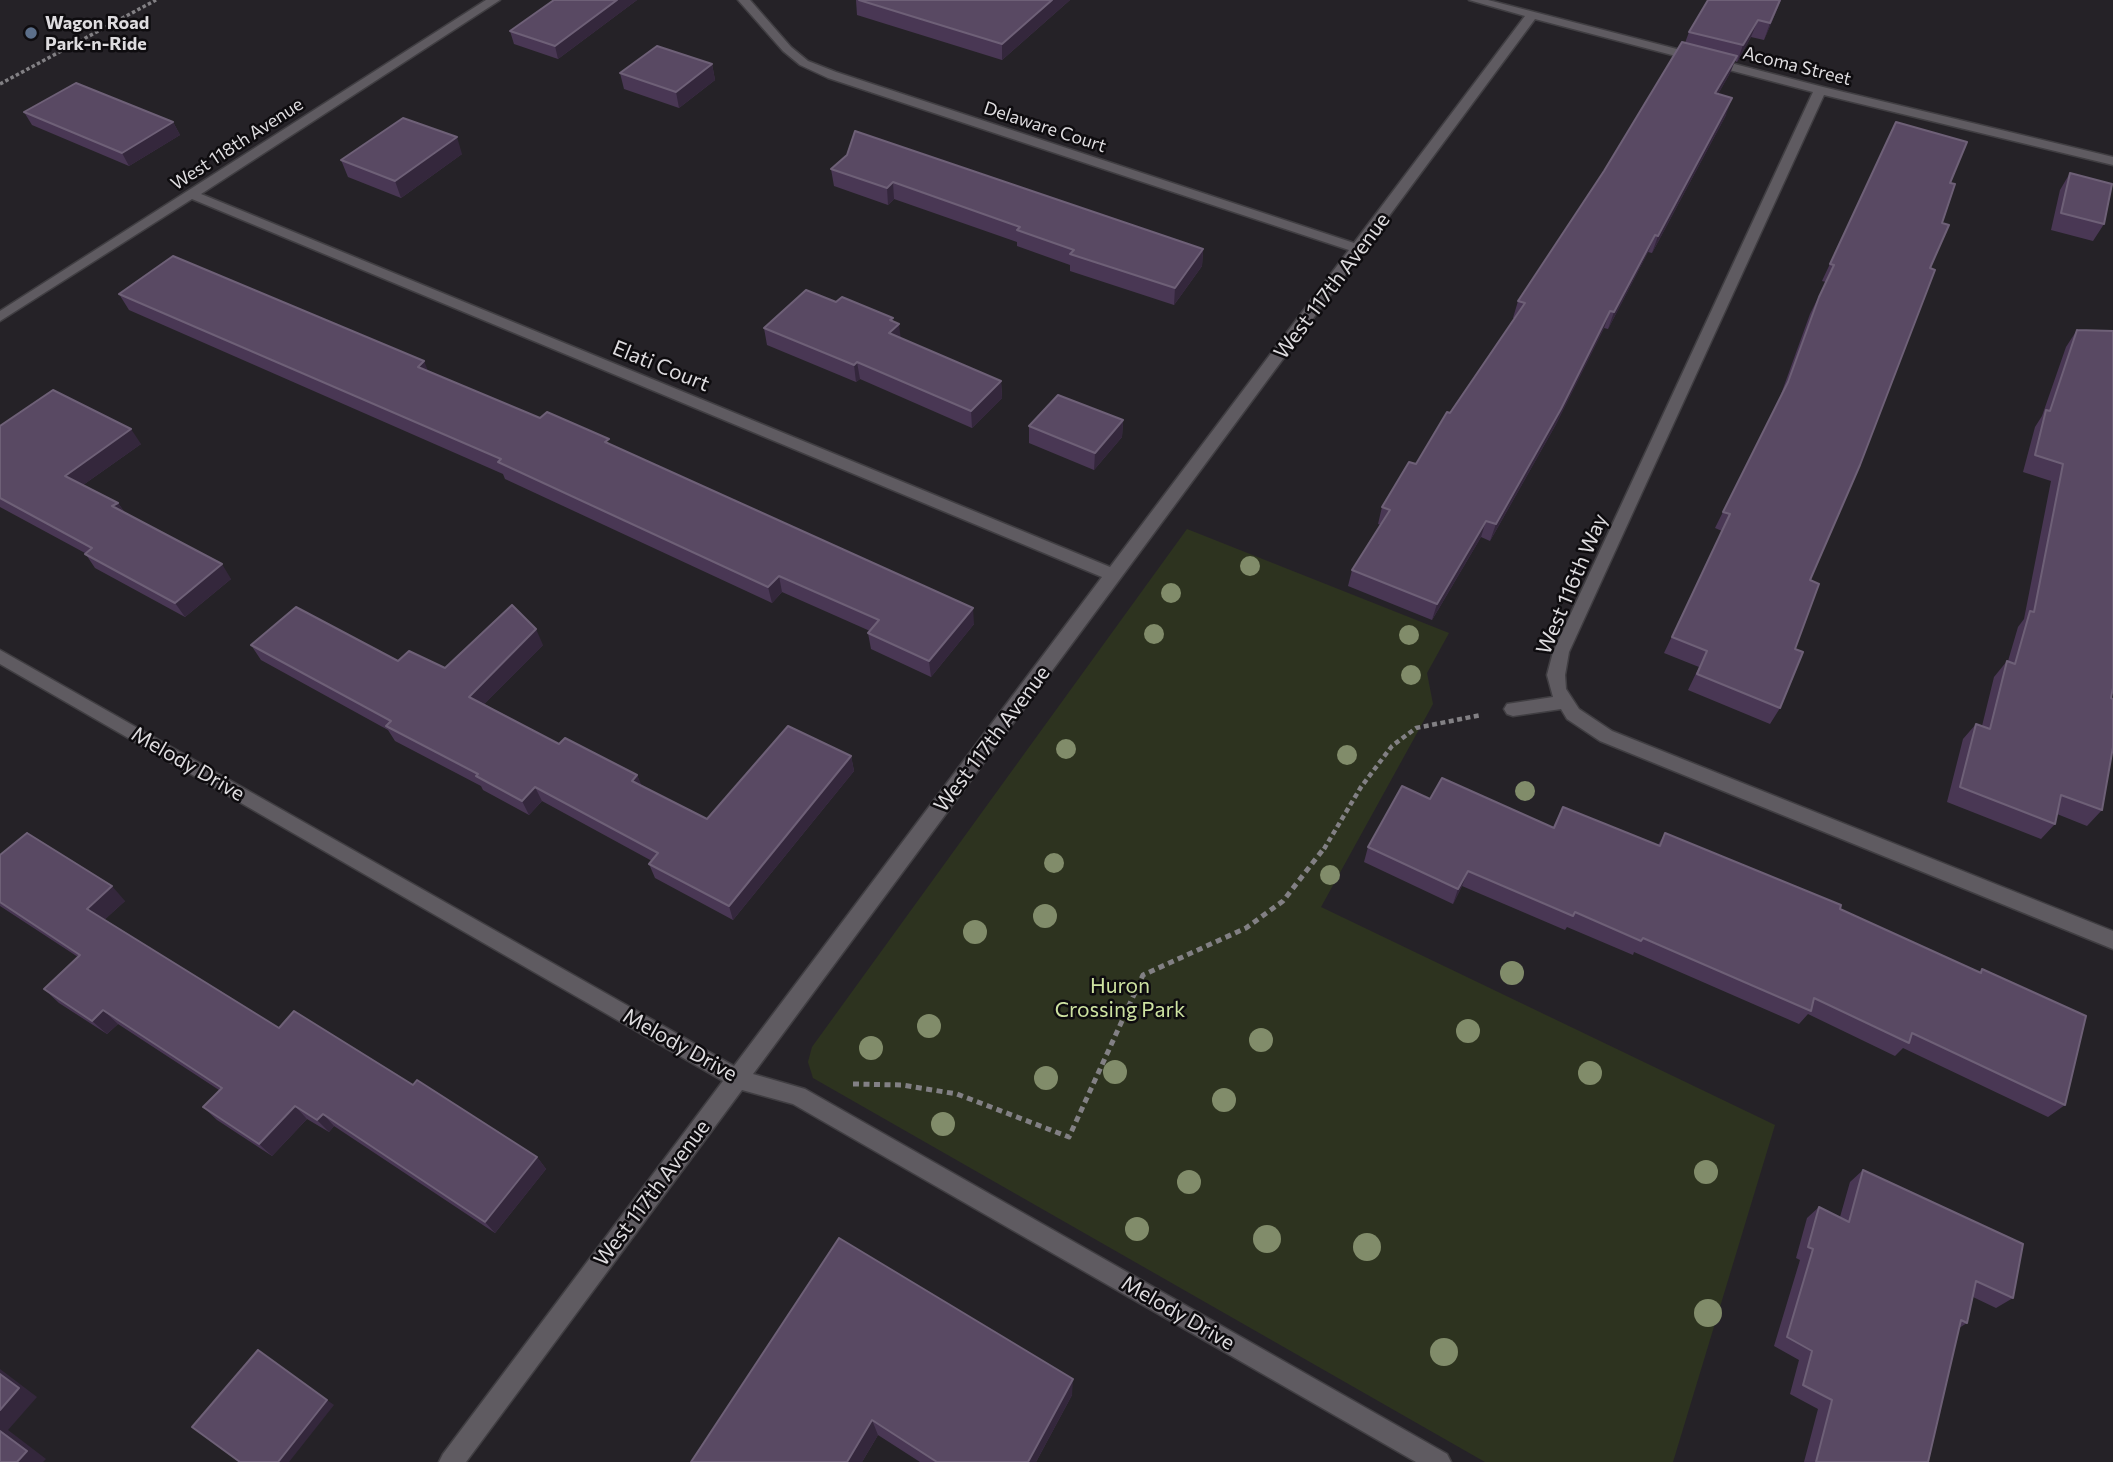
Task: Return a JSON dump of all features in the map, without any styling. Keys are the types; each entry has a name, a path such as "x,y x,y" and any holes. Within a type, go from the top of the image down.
{"street":[{"name":"West 118th Avenue","path":"0,317 494,0"},
{"name":"Delaware Court","path":"744,0 787,49 804,63 832,75 1359,249"},
{"name":"Acoma Street","path":"1475,0 1820,90 2113,161"},
{"name":"West 117th Avenue","path":"451,1462 1531,16"},
{"name":"West 116th Way","path":"1563,702 1556,675 1561,652 1820,90"},
{"name":"Elati Court","path":"191,194 1115,576"},
{"name":"Melody Drive","path":"0,656 738,1079 798,1096 1439,1462"},
{"path":"1513,709 1563,702 1587,726 1606,736 2113,940"}],"path":[{"path":"0,84 156,0"},
{"path":"798,1096 832,1084 902,1084 957,1094 1069,1137 1143,975 1246,928 1283,901 1316,863 1361,787 1392,746 1416,728 1513,709"}],"green space":[{"name":"Huron Crossing Park","path":"1187,529 1449,633 1427,673 1433,704 1321,907 1775,1125 1673,1462 1485,1462 813,1078 808,1062 812,1047"}],"building":[{"path":"554,0 617,0 555,46 510,31"},
{"path":"859,0 1052,0 1002,44"},
{"path":"1708,0 1780,0 1770,23 1758,20 1743,45 1689,32"},
{"path":"1682,42 1737,56 1715,93 1732,98 1658,236 1655,235 1614,312 1610,311 1561,409 1496,524 1486,521 1437,604 1352,570 1390,510 1382,507 1409,462 1416,464 1447,412 1450,413 1525,303 1518,301 1604,171"},
{"path":"657,46 712,64 676,92 620,73"},
{"path":"76,83 173,122 122,153 24,112"},
{"path":"403,118 457,137 395,181 341,160"},
{"path":"1896,122 1967,142 1950,183 1955,184 1942,223 1949,225 1930,268 1935,270 1860,465 1810,580 1819,584 1795,649 1803,652 1780,708 1697,674 1707,651 1672,637 1730,514 1723,512 1788,382 1819,297 1834,265 1830,264"},
{"path":"855,131 1203,249 1175,288 1070,254 1074,250 1017,230 1020,227 893,182 887,188 831,169 847,155"},
{"path":"2070,173 2112,184 2104,224 2061,213"},
{"path":"173,256 424,361 418,367 540,418 547,412 609,439 605,442 973,608 929,661 868,633 879,620 779,576 768,587 498,462 501,459 119,294"},
{"path":"806,290 836,302 842,297 893,318 890,320 899,324 889,333 1001,381 971,411 857,362 854,365 764,328"},
{"path":"2077,330 2113,331 2113,747 2102,810 2061,795 2055,824 1960,787 1976,724 1990,729 2007,661 2015,664 2030,611 2034,612 2063,464 2035,455 2046,410 2050,411"},
{"path":"53,390 131,429 65,476 118,503 112,506 222,564 175,603 85,554 92,548 0,498 0,426"},
{"path":"1058,395 1123,420 1095,453 1029,426"},
{"path":"512,605 536,629 469,697 559,744 565,738 637,775 632,781 707,819 788,726 851,756 729,906 649,864 658,853 535,787 522,801 476,776 478,774 386,726 391,721 251,645 296,607 398,661 409,651 445,668"},
{"path":"1442,778 1554,828 1563,807 1660,846 1665,833 1841,905 1840,909 1981,973 1982,969 2086,1016 2065,1105 1912,1033 1909,1043 1814,998 1811,1011 1643,938 1641,941 1575,912 1573,916 1468,871 1458,889 1368,847 1402,786 1430,799"},
{"path":"27,833 112,886 87,909 279,1028 294,1011 413,1085 417,1080 537,1157 485,1222 323,1114 317,1120 295,1106 259,1144 203,1107 222,1088 103,1010 92,1021 44,989 80,955 0,902 0,855"},
{"path":"1863,1170 2023,1244 2013,1298 1976,1281 1967,1323 1961,1320 1928,1462 1816,1462 1832,1400 1803,1385 1812,1351 1787,1337 1813,1249 1808,1247 1819,1207 1849,1222"},
{"path":"839,1238 1073,1379 1028,1462 937,1462 872,1420 847,1462 691,1462"},
{"path":"258,1350 327,1400 278,1462 240,1462 192,1427"},
{"path":"0,1374 19,1388 0,1410"},
{"path":"0,1431 27,1451 17,1462 0,1462"}],"place":[{"name":"Wagon Road Park-n-Ride","path":"31,33"}]}
